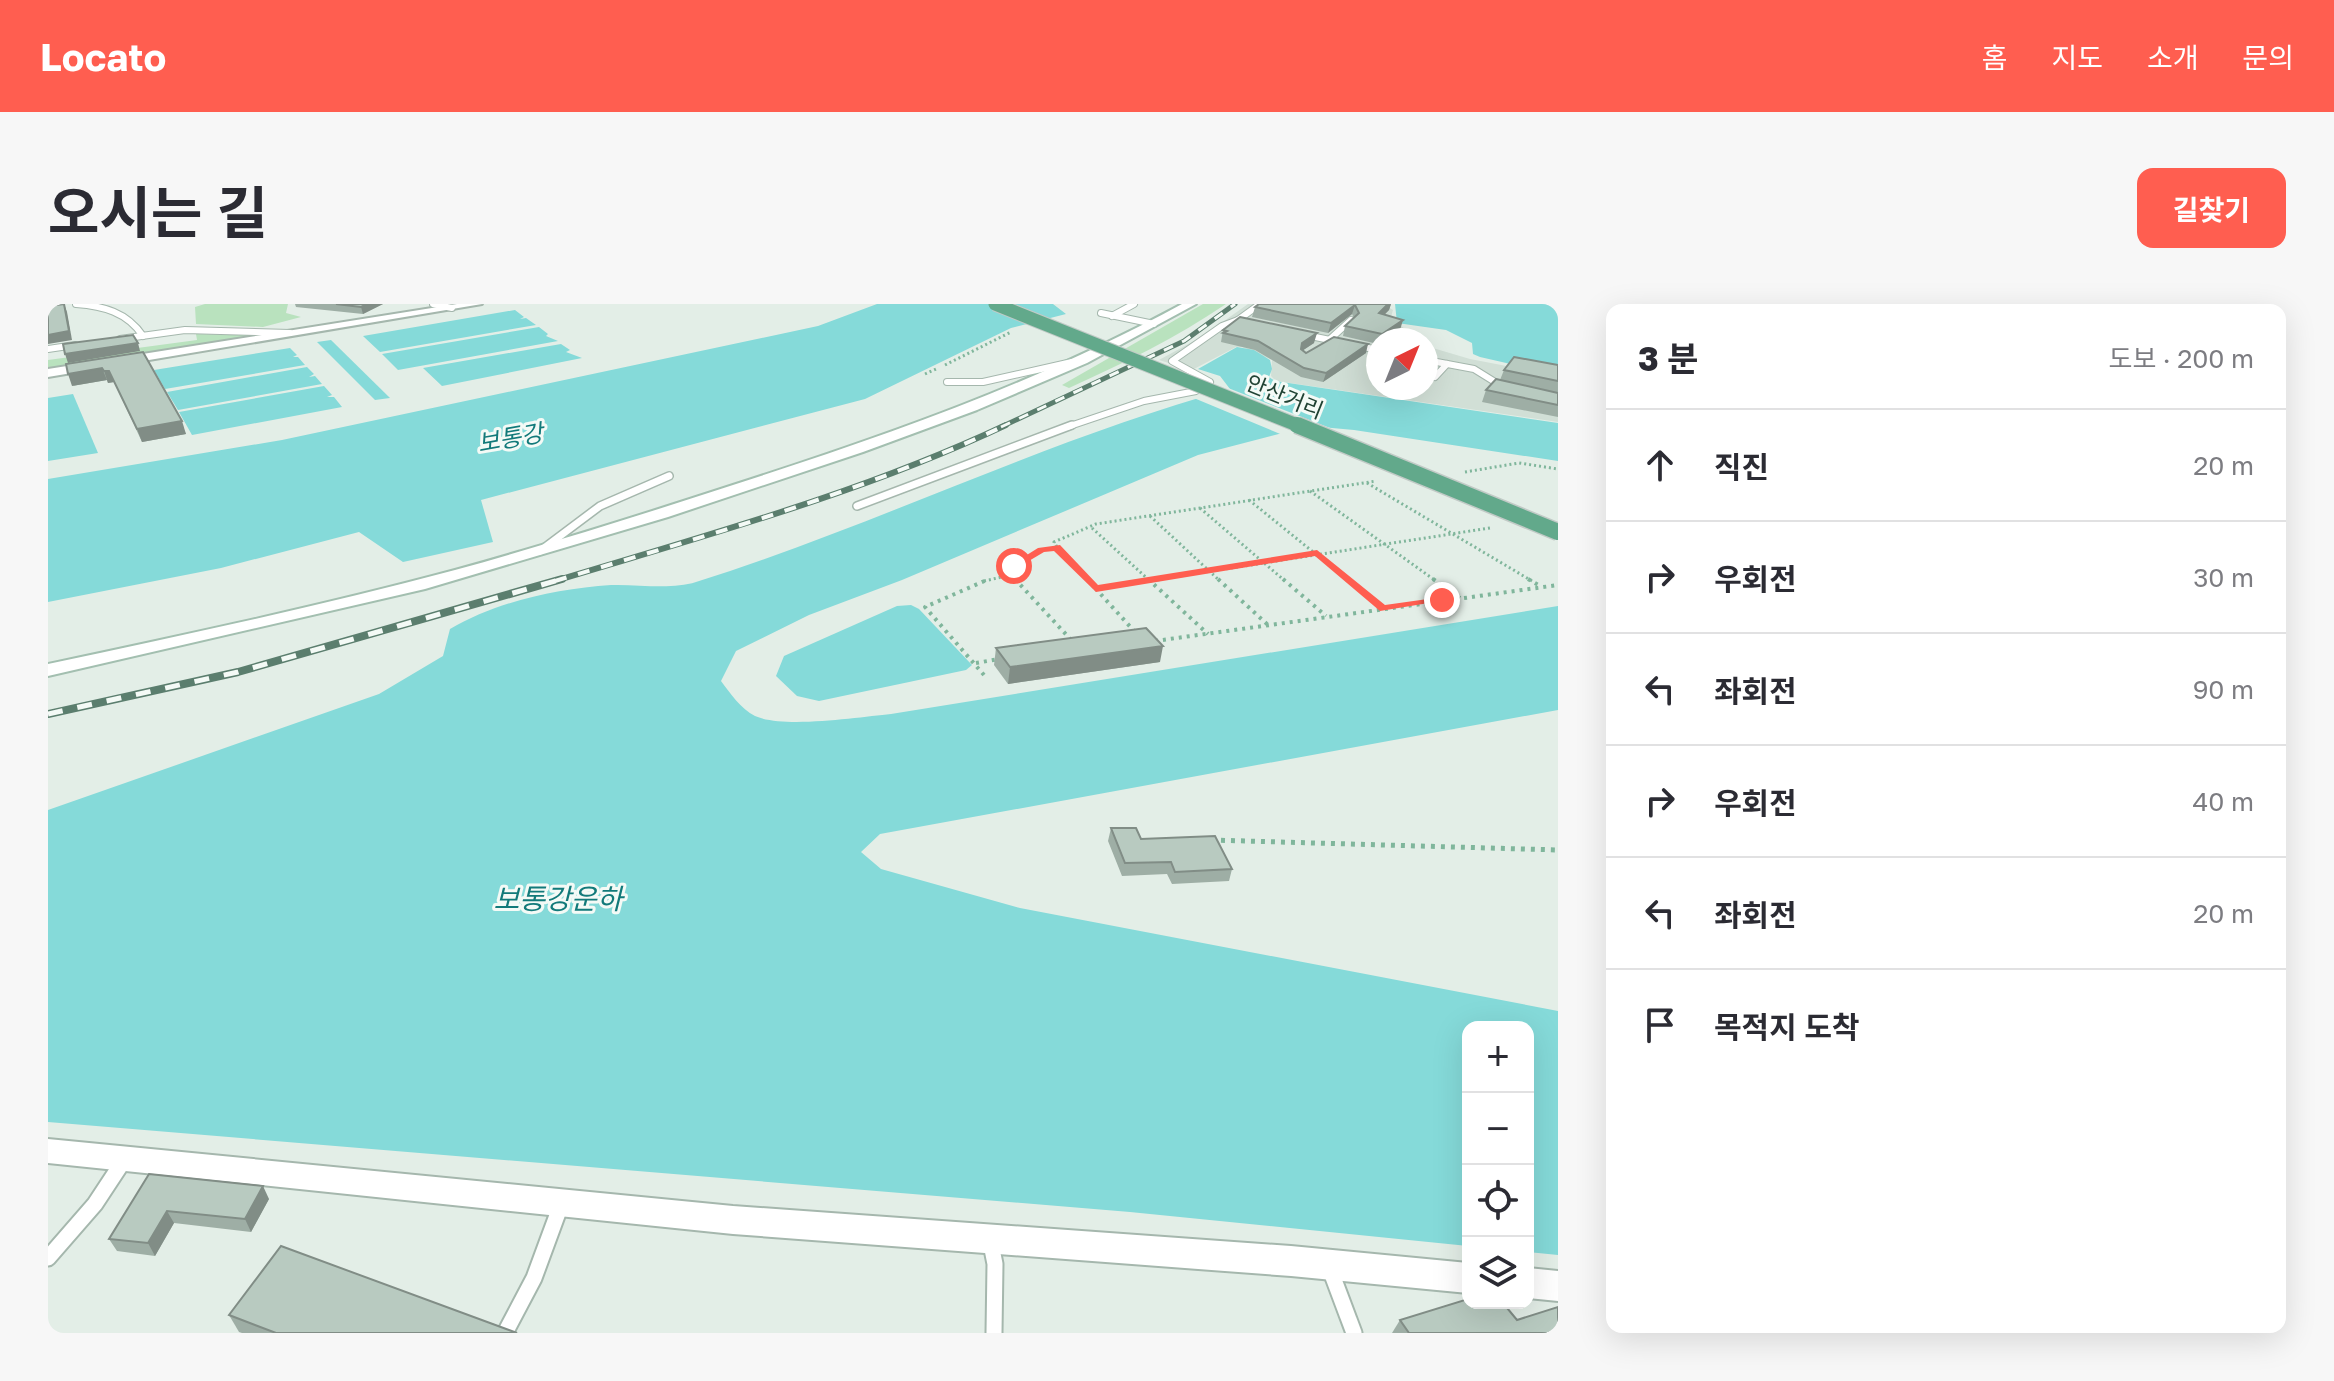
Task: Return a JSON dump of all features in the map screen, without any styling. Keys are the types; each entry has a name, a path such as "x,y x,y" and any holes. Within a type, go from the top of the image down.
{"main road":[{"name":"안산거리","path":"995,304 1558,532"},
{"path":"48,670 312,612 540,551 836,458 1009,394 1081,361 1190,304"}],"street":[{"path":"48,373 477,304"},
{"path":"48,1151 733,1220 1462,1277"},
{"path":"1534,1284 1558,1286"}],"lane":[{"path":"76,304 97,305 135,321 143,336"},
{"path":"433,304 452,308"},
{"path":"1112,316 1134,304"},
{"path":"857,506 1080,422 1144,401 1196,391 1210,382 1172,361 1260,304"},
{"path":"1101,313 1154,324"},
{"path":"1238,320 1255,325"},
{"path":"1317,348 1351,320"},
{"path":"116,339 185,330 293,333"},
{"path":"1285,331 1366,348"},
{"path":"48,349 89,343"},
{"path":"947,382 983,382 1081,361"},
{"path":"1438,362 1474,369 1496,386 1511,389"},
{"path":"1438,374 1447,364"},
{"path":"540,551 569,524 623,491 669,476"},
{"path":"48,1258 95,1204 127,1157"},
{"path":"505,1333 534,1278 563,1202"},
{"path":"990,1239 995,1264 994,1333"},
{"path":"1329,1265 1354,1333"}],"path":[{"path":"925,374 1015,330"},
{"path":"1464,472 1519,463 1558,469"},
{"path":"1140,638 1054,542 1096,524 1380,481"},
{"path":"1366,482 1542,587"},
{"path":"1309,490 1460,598"},
{"path":"1248,500 1383,609"},
{"path":"1200,507 1327,617"},
{"path":"1149,515 1268,625"},
{"path":"1092,528 1208,634"},
{"path":"1096,589 1492,528"},
{"path":"1011,575 1014,566 1042,550 1057,547"},
{"path":"1011,575 1078,648 1063,650"},
{"path":"984,675 925,607 989,579 1011,575"},
{"path":"1150,642 1558,585"},
{"path":"976,663 1005,658"},
{"path":"1206,840 1558,850"}],"shaded area":[{"path":"1248,304 1383,304 1393,310 1391,317 1403,328 1366,328 1366,394 1276,381 1271,376 1272,360 1242,347 1236,347 1192,370 1159,360 1203,336"},
{"path":"1438,350 1558,376 1558,422 1407,400 1438,400"}],"green space":[{"path":"205,304 288,304 286,313 301,317 263,327 196,324 195,307"},
{"path":"1203,304 1226,304 1130,359 1069,388 1062,385"},
{"path":"196,334 254,335 48,370 48,360 197,340"}],"water":[{"name":"보통강","path":"877,304 1053,304 1066,314 1011,328 865,399 481,500 493,542 403,562 359,532 221,568 48,602 48,479 282,440 818,326"},
{"path":"1395,304 1558,304 1558,375 1480,357 1473,354 1472,343 1446,330 1397,323"},
{"path":"515,310 524,317 520,319 526,318 536,325 380,352 363,336"},
{"path":"539,327 548,334 546,336 558,341 398,370 382,354"},
{"path":"331,340 390,398 375,400 317,342"},
{"path":"561,344 570,350 566,352 582,358 442,386 423,368"},
{"name":"보통강운하","path":"1237,347 1254,350 1270,360 1272,369 1269,377 1275,381 1366,395 1366,400 1403,400 1558,423 1558,461 1310,426 1198,455 902,580 809,615 736,651 721,681 740,705 755,716 784,722 842,719 891,714 1558,606 1558,710 880,834 861,852 881,869 1020,908 1558,1011 1558,1255 1534,1253 1534,1021 1462,1021 1462,1245 1130,1212 48,1122 48,810 379,694 443,656 450,629 488,611 528,598 569,590 611,585 676,586 696,582 830,535 1095,432 1230,389 1220,376 1198,369"},
{"path":"290,348 297,355 293,357 298,357 305,365 165,389 154,370"},
{"path":"307,367 314,374 309,377 315,376 322,384 178,410 167,392"},
{"path":"324,386 332,395 327,397 334,397 342,407 192,435 179,412"},
{"path":"73,394 98,453 48,461 48,398"},
{"path":"911,605 919,609 972,665 966,670 819,701 797,696 776,676 784,656 897,606"}],"pier":[{"path":"1223,386 1343,433 1310,430 1285,436 1189,396"}],"building":[{"path":"64,304 69,331 48,335 48,306"},
{"path":"336,304 367,304 361,307"},
{"path":"1259,304 1388,304 1379,313 1403,320 1391,328 1366,328 1366,331 1345,326 1359,313 1355,305 1331,323 1255,307"},
{"path":"1240,317 1317,333 1302,343 1301,349 1306,353 1334,337 1366,345 1326,373 1304,368 1258,341 1223,333 1227,331 1223,330"},
{"path":"133,335 138,343 65,354 63,344"},
{"path":"143,352 182,421 137,429 109,371 102,368 68,374 66,364"},
{"path":"1514,357 1558,365 1558,381 1504,370"},
{"path":"1496,379 1558,393 1558,405 1486,390"},
{"path":"1146,628 1163,646 1010,667 996,648"},
{"path":"1111,828 1136,828 1141,839 1215,836 1232,869 1175,872 1171,862 1125,863"},
{"path":"149,1174 263,1186 245,1219 167,1211 148,1243 109,1239"},
{"path":"281,1246 517,1333 276,1333 229,1315"},
{"path":"1462,1301 1462,1309 1508,1309 1517,1320 1558,1307 1558,1333 1409,1333 1400,1320"}],"railway":[{"path":"1001,427 1184,341 1235,304"},
{"path":"555,581 840,492 896,472 1006,425"},
{"path":"48,714 238,672 562,579"}],"route":[{"path":"1014,566 1042,550 1057,547 1096,589 1317,553 1383,609 1442,600"}]}
